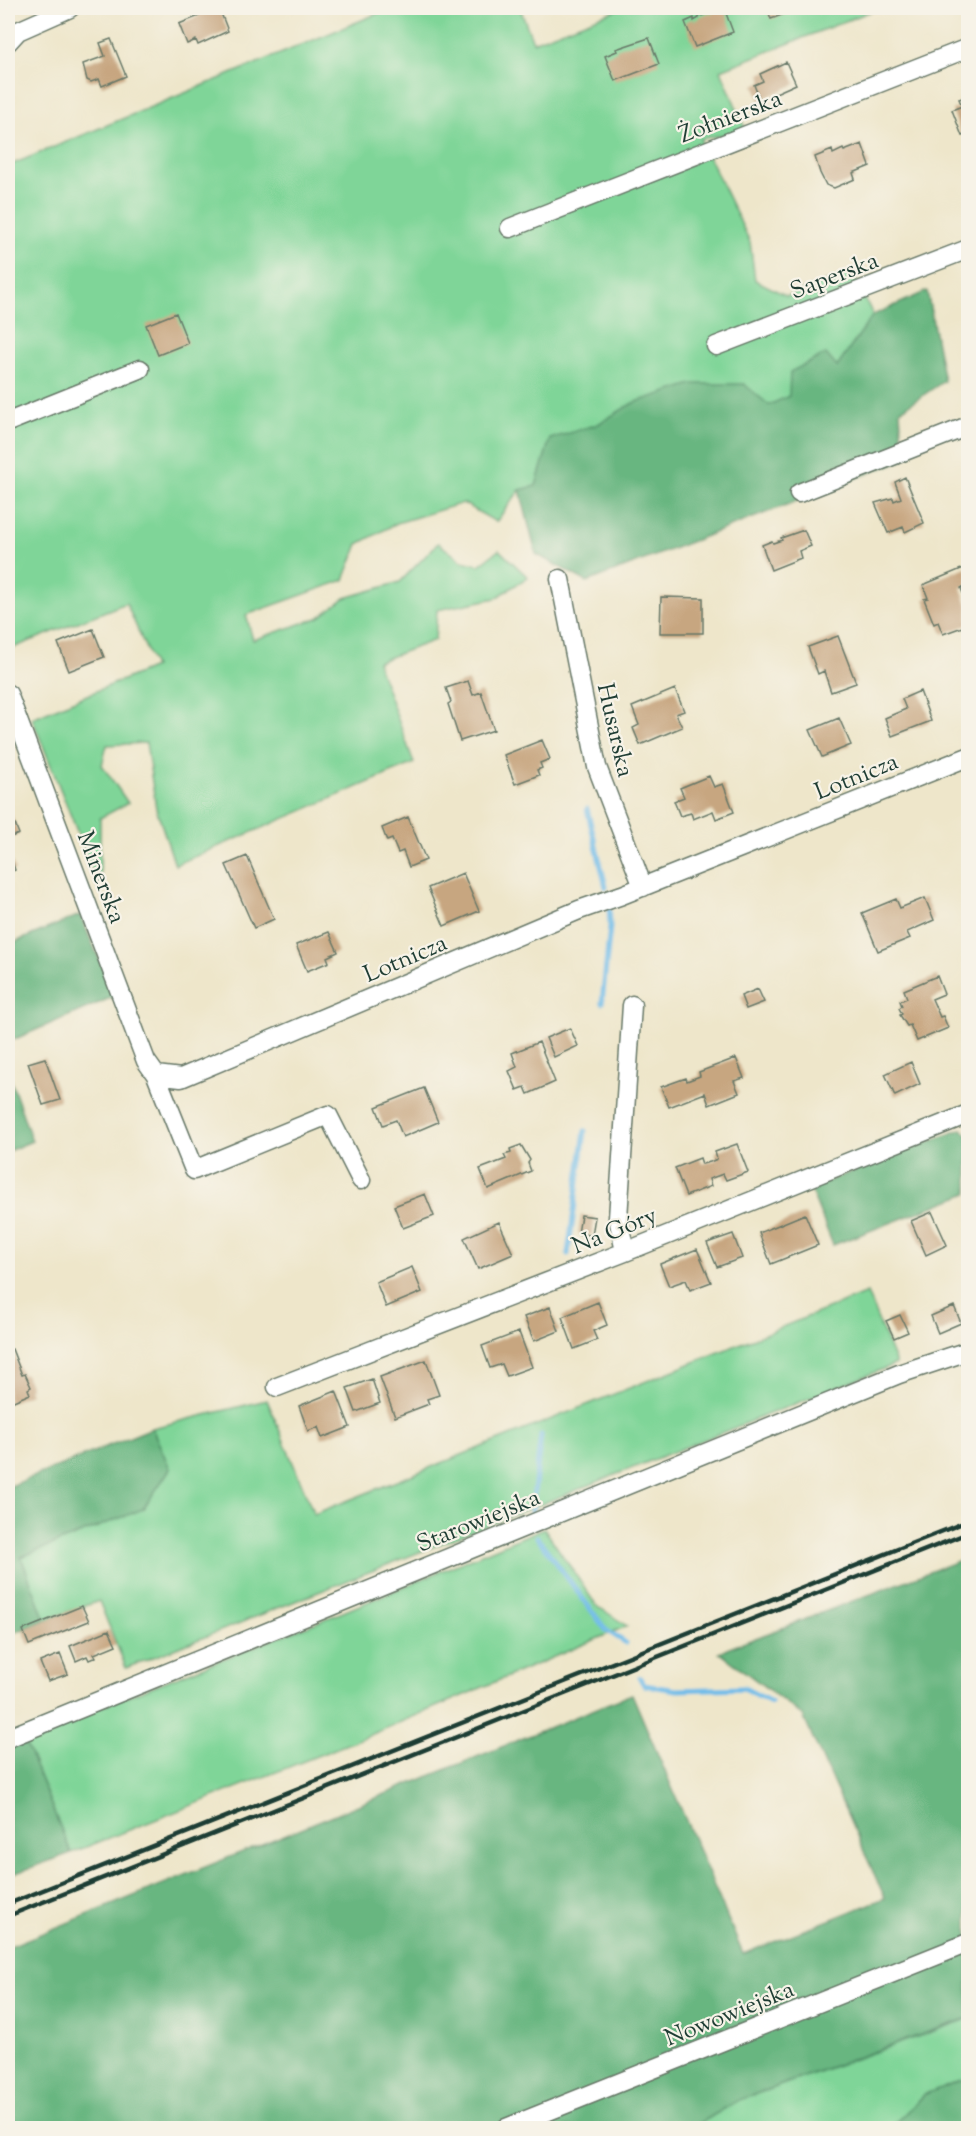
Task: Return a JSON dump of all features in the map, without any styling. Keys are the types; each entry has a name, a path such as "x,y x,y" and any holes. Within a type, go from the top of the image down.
{"street":[{"path":"8,42 18,31 70,8"},
{"name":"Żołnierska","path":"510,228 969,48"},
{"name":"Saperska","path":"716,346 969,249"},
{"path":"8,422 140,369"},
{"path":"799,493 969,426"},
{"name":"Husarska","path":"560,579 597,767 643,887"},
{"name":"Minerska","path":"8,694 146,1061 156,1075"},
{"name":"Lotnicza","path":"156,1075 181,1078 579,910 643,887 969,757"},
{"path":"625,1252 618,1218 632,1005"},
{"path":"156,1075 194,1170 328,1115 361,1180"},
{"name":"Na Góry","path":"277,1387 625,1252 969,1114"},
{"name":"Starowiejska","path":"8,1738 899,1374 969,1351"},
{"name":"Nowowiejska","path":"506,2128 969,1943"}],"green space":[{"path":"391,8 520,8 533,42 621,8 879,8 721,70 746,131 700,139 750,242 755,280 787,296 852,272 873,315 837,367 765,411 633,403 599,424 550,439 536,486 520,490 496,522 463,503 397,523 358,544 344,580 246,615 253,640 318,618 345,598 400,582 438,543 462,561 479,565 499,550 528,577 496,598 437,610 435,640 377,662 414,763 175,865 156,808 146,743 107,745 102,765 128,803 100,818 100,889 32,718 154,667 126,603 8,650 8,166"},
{"path":"927,291 944,381 900,411 903,460 587,582 536,554 520,490 536,486 550,439 598,424 633,403 692,384 744,384 769,405 789,396 790,372 826,354 837,367 873,315"},
{"path":"80,915 115,996 8,1042 8,945"},
{"path":"8,1072 32,1141 8,1151"},
{"path":"962,1129 968,1136 968,1193 833,1245 810,1188"},
{"path":"867,1293 896,1364 126,1668 99,1601 45,1620 21,1557 143,1509 170,1469 152,1428 267,1400 314,1514"},
{"path":"152,1428 170,1469 143,1509 21,1557 45,1620 8,1635 8,1487"},
{"path":"544,1528 596,1605 627,1626 370,1735 71,1853 23,1737 343,1612"},
{"path":"968,1557 968,2018 739,2100 692,2128 8,2128 8,1947 632,1694 743,1954 885,1898 803,1716 719,1652"},
{"path":"23,1737 71,1853 8,1876 8,1743"},
{"path":"968,2019 968,2080 961,2080 923,2095 891,2128 692,2128 739,2100"},
{"path":"961,2080 968,2080 968,2128 891,2128 923,2095"}],"building":[{"path":"197,8 219,8 228,31 198,45 196,40 187,44 179,24 199,16"},
{"path":"724,8 733,32 695,47 685,22 694,18 694,21"},
{"path":"767,8 800,8 771,19"},
{"path":"649,38 659,64 615,81 605,56 617,51 616,49"},
{"path":"111,39 126,76 102,86 99,79 91,82 87,80 83,64 105,56 100,43"},
{"path":"786,62 796,84 760,100 754,85 763,81 760,74"},
{"path":"968,96 968,134 962,136 952,110 962,106 959,99"},
{"path":"862,144 870,166 853,173 855,179 834,188 826,185 815,157 832,150 833,154"},
{"path":"176,313 188,343 158,355 146,325"},
{"path":"905,477 924,523 905,532 903,527 888,533 875,503 901,498 895,482"},
{"path":"804,530 811,546 799,551 801,558 771,570 762,545 782,540 781,538"},
{"path":"966,567 968,584 961,588 968,607 968,625 943,634 938,622 934,624 924,599 928,598 923,585"},
{"path":"661,597 703,598 703,633 660,633"},
{"path":"93,629 104,657 69,671 58,643"},
{"path":"838,636 856,683 831,692 824,671 818,674 808,647"},
{"path":"468,681 473,695 481,692 494,730 460,741 448,704 451,702 446,688"},
{"path":"675,689 684,711 676,714 682,727 640,745 633,728 639,725 632,707"},
{"path":"920,691 931,721 892,736 885,718 906,709 902,699"},
{"path":"839,718 851,745 822,757 810,730"},
{"path":"542,740 550,759 540,763 542,768 537,770 539,775 515,784 504,755"},
{"path":"709,776 714,787 723,784 734,812 716,819 713,811 693,819 691,813 680,816 674,801 684,797 680,788"},
{"path":"11,814 19,834 8,838 8,815"},
{"path":"408,817 426,860 409,867 403,851 398,853 392,839 387,841 382,828"},
{"path":"8,850 15,870 8,873"},
{"path":"247,856 274,919 254,928 226,865"},
{"path":"463,873 479,911 444,926 428,888"},
{"path":"925,898 934,920 907,932 910,938 878,951 862,913 896,899 900,908"},
{"path":"329,932 338,952 327,957 329,962 307,971 296,945"},
{"path":"937,976 944,994 932,999 948,1028 917,1041 910,1025 907,1026 900,1015 902,1014 899,1008 902,1006 900,1001 907,998 904,990"},
{"path":"758,989 764,1002 746,1009 741,996"},
{"path":"570,1028 578,1046 554,1057 546,1038"},
{"path":"539,1042 555,1082 528,1094 525,1087 517,1090 509,1071 517,1067 512,1053"},
{"path":"45,1058 60,1100 43,1105 28,1063"},
{"path":"736,1058 744,1078 734,1081 739,1093 709,1105 705,1093 669,1107 661,1087 686,1078 687,1081 700,1076 699,1072"},
{"path":"911,1062 920,1084 895,1096 885,1074"},
{"path":"424,1088 438,1122 403,1137 396,1120 383,1125 376,1107"},
{"path":"737,1144 748,1172 726,1180 723,1174 709,1179 711,1186 686,1196 675,1168 700,1158 702,1164 710,1162 717,1159 715,1152"},
{"path":"521,1145 530,1160 528,1163 531,1171 488,1189 480,1169 506,1159 504,1155 511,1153 510,1149"},
{"path":"425,1194 434,1216 403,1228 394,1206"},
{"path":"932,1212 947,1245 926,1255 911,1221"},
{"path":"805,1214 818,1245 771,1264 759,1233"},
{"path":"581,1215 595,1217 592,1235 578,1234"},
{"path":"499,1222 513,1254 478,1269 464,1238"},
{"path":"733,1234 742,1258 717,1267 707,1243"},
{"path":"697,1249 711,1282 690,1290 686,1280 669,1286 660,1264"},
{"path":"412,1267 422,1292 386,1307 376,1282"},
{"path":"598,1302 607,1325 593,1331 597,1340 574,1349 562,1317"},
{"path":"954,1306 961,1323 938,1333 931,1316"},
{"path":"550,1307 559,1331 534,1341 524,1317"},
{"path":"900,1315 908,1332 894,1338 886,1321"},
{"path":"519,1332 532,1367 507,1376 502,1364 490,1368 482,1346"},
{"path":"12,1349 22,1375 25,1374 31,1387 28,1389 30,1394 9,1403 8,1351"},
{"path":"426,1360 439,1395 427,1399 429,1404 395,1417 380,1377"},
{"path":"372,1379 380,1403 356,1412 347,1388"},
{"path":"336,1391 350,1427 322,1438 318,1427 308,1431 299,1406"},
{"path":"82,1606 89,1621 29,1645 23,1630"},
{"path":"109,1630 116,1645 94,1654 96,1657 89,1660 87,1656 76,1661 70,1646"},
{"path":"60,1654 68,1674 48,1681 40,1662"}],"waterway":[{"path":"587,809 606,887"},
{"path":"602,1003 610,927 609,905"},
{"path":"568,1254 585,1131"},
{"path":"531,1516 541,1435"},
{"path":"537,1537 606,1630 626,1643"},
{"path":"640,1678 644,1685 677,1690 744,1688 771,1702"}],"railway":[{"path":"8,1904 968,1521"},
{"path":"8,1916 968,1533"}]}
